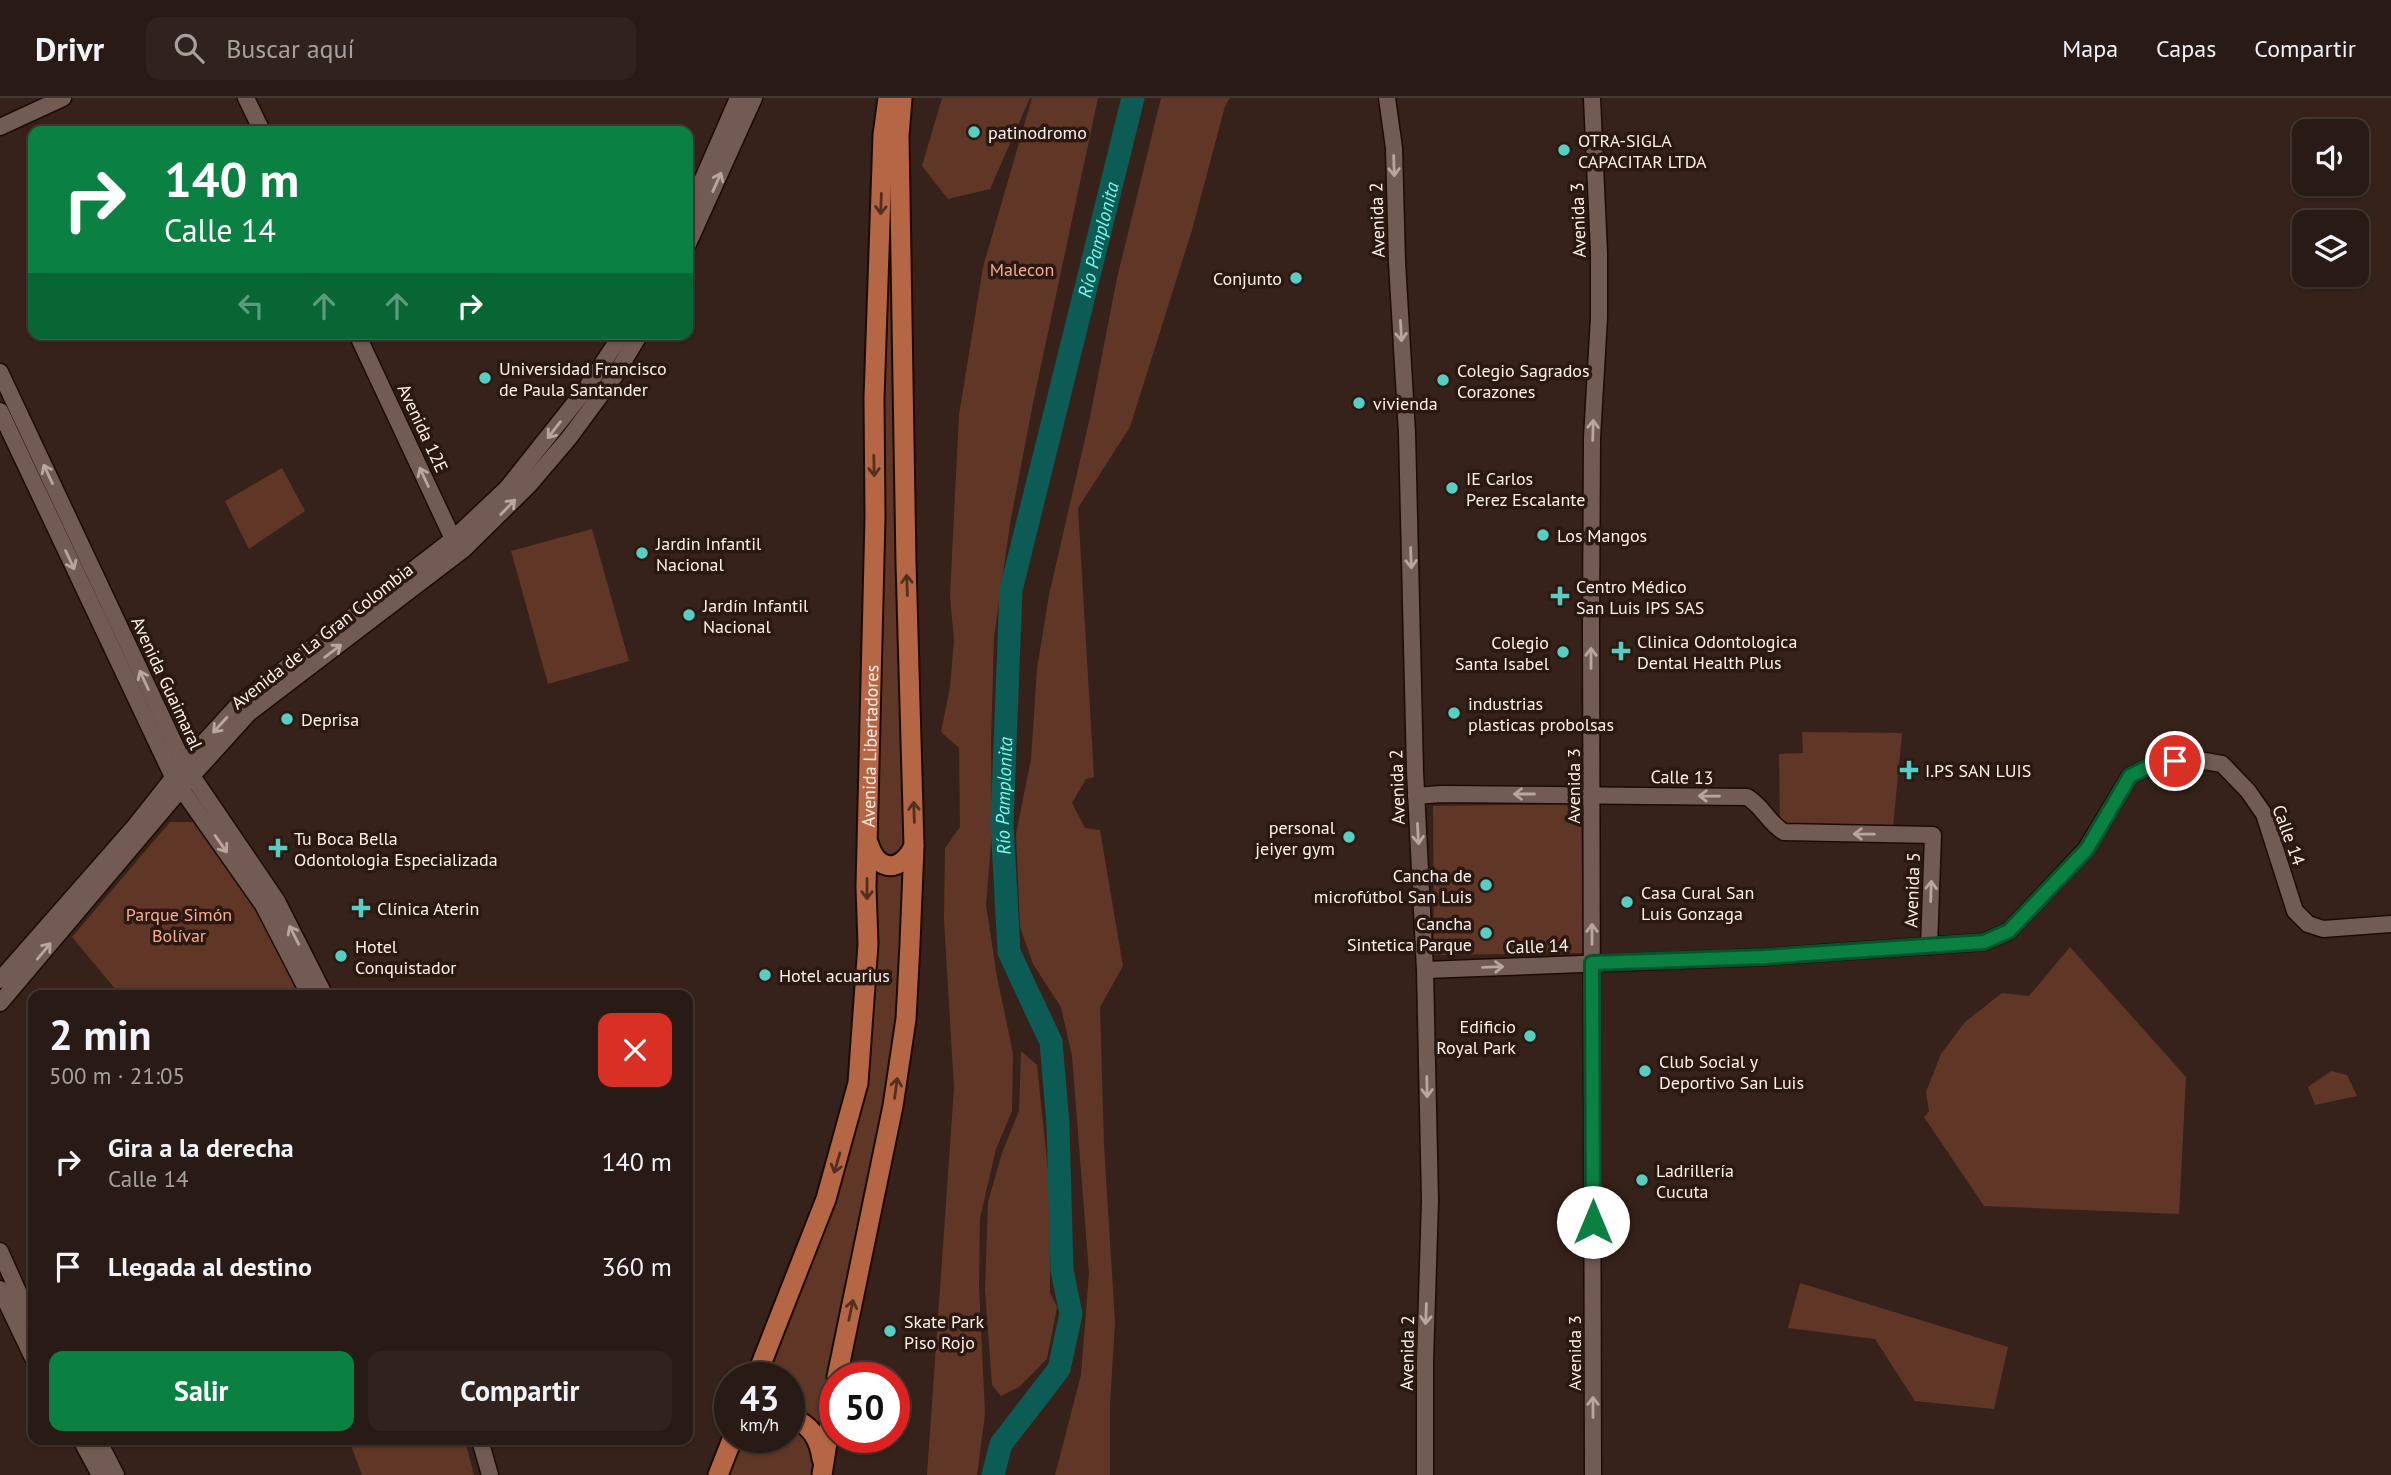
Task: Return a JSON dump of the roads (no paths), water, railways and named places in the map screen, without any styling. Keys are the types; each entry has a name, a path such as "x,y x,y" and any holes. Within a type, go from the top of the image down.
{"main road":[{"path":"878,98 883,135"},
{"name":"Avenida Libertadores","path":"762,1362 827,1199 859,1083 867,973 866,887 875,517 874,398 883,135 888,98"},
{"path":"840,1362 897,1081 906,1019 915,846 906,563 899,136 902,98"},
{"path":"901,206 915,98"},
{"path":"869,845 872,856 881,864 893,866 903,862 915,846"},
{"path":"805,1424 814,1433 820,1447 822,1471"},
{"path":"718,1475 728,1453"},
{"path":"822,1471 825,1453"}],"street":[{"path":"0,116 38,98"},
{"path":"0,127 63,98"},
{"path":"246,98 260,126"},
{"path":"693,202 738,98"},
{"path":"693,233 754,98"},
{"name":"Avenida 2","path":"1387,98 1394,148 1397,262 1407,433 1416,796 1425,970 1430,1201 1425,1475"},
{"name":"Avenida 3","path":"1591,98 1599,253 1599,317 1592,438 1593,1475"},
{"name":"Avenida 12E","path":"360,340 453,538"},
{"name":"Avenida de La Gran Colombia","path":"0,1003 239,704 453,538 508,488 585,390 618,340"},
{"name":"Avenida de La Gran Colombia","path":"0,980 135,826 249,713 463,550 494,521 569,438 614,377 636,340"},
{"name":"Avenida Guaimaral","path":"0,372 182,777 212,804 277,901 322,990"},
{"name":"Avenida Guaimaral","path":"0,411 182,777 263,905 307,990"},
{"name":"Calle 14","path":"1425,970 1764,957 1984,942 2009,931 2087,849 2130,776 2158,762 2193,759 2222,764 2248,791 2264,814 2295,911 2308,923 2323,929 2391,924"},
{"name":"Calle 13","path":"1416,796 1592,794 1746,797 1757,803 1775,827 1784,832 1933,835"},
{"name":"Avenida 5","path":"1929,946 1933,835"},
{"path":"0,1251 28,1314"},
{"path":"0,1289 28,1348"},
{"path":"84,1445 100,1475"},
{"path":"101,1445 116,1475"},
{"path":"470,1445 479,1475"},
{"path":"481,1445 490,1475"}],"waterway":[{"name":"Río Pamplonita","path":"993,1475 1001,1444 1059,1369 1071,1314 1062,1270 1058,1124 1051,1042 1009,952 1002,823 1011,590 1133,98"}],"place":[{"name":"patinodromo","path":"974,132"},
{"name":"OTRA-SIGLA CAPACITAR LTDA","path":"1564,150"},
{"name":"Conjunto","path":"1296,278"},
{"name":"Universidad Francisco de Paula Santander","path":"485,378"},
{"name":"Colegio Sagrados Corazones","path":"1443,380"},
{"name":"vivienda","path":"1359,403"},
{"name":"IE Carlos Perez Escalante","path":"1452,488"},
{"name":"Los Mangos","path":"1543,535"},
{"name":"Jardin Infantil Nacional","path":"642,553"},
{"name":"Centro Médico San Luis IPS SAS","path":"1560,596"},
{"name":"Jardín Infantil Nacional","path":"689,615"},
{"name":"Clinica Odontologica Dental Health Plus","path":"1621,651"},
{"name":"Colegio Santa Isabel","path":"1563,652"},
{"name":"industrias plasticas probolsas","path":"1454,713"},
{"name":"Deprisa","path":"287,719"},
{"name":"I.PS SAN LUIS","path":"1909,770"},
{"name":"personal jeiyer gym","path":"1349,837"},
{"name":"Tu Boca Bella Odontologia Especializada","path":"278,848"},
{"name":"Cancha de microfútbol San Luis","path":"1486,885"},
{"name":"Casa Cural San Luis Gonzaga","path":"1627,902"},
{"name":"Clínica Aterin","path":"361,908"},
{"name":"Cancha Sintetica Parque","path":"1486,933"},
{"name":"Hotel Conquistador","path":"341,956"},
{"name":"Hotel acuarius","path":"765,975"},
{"name":"Edificio Royal Park","path":"1530,1036"},
{"name":"Club Social y Deportivo San Luis","path":"1645,1071"},
{"name":"Ladrillería Cucuta","path":"1642,1180"},
{"name":"Skate Park Piso Rojo","path":"890,1331"}],"park label":[{"name":"Malecon","path":"1022,269"},
{"name":"Parque Simón Bolívar","path":"179,924"}]}
